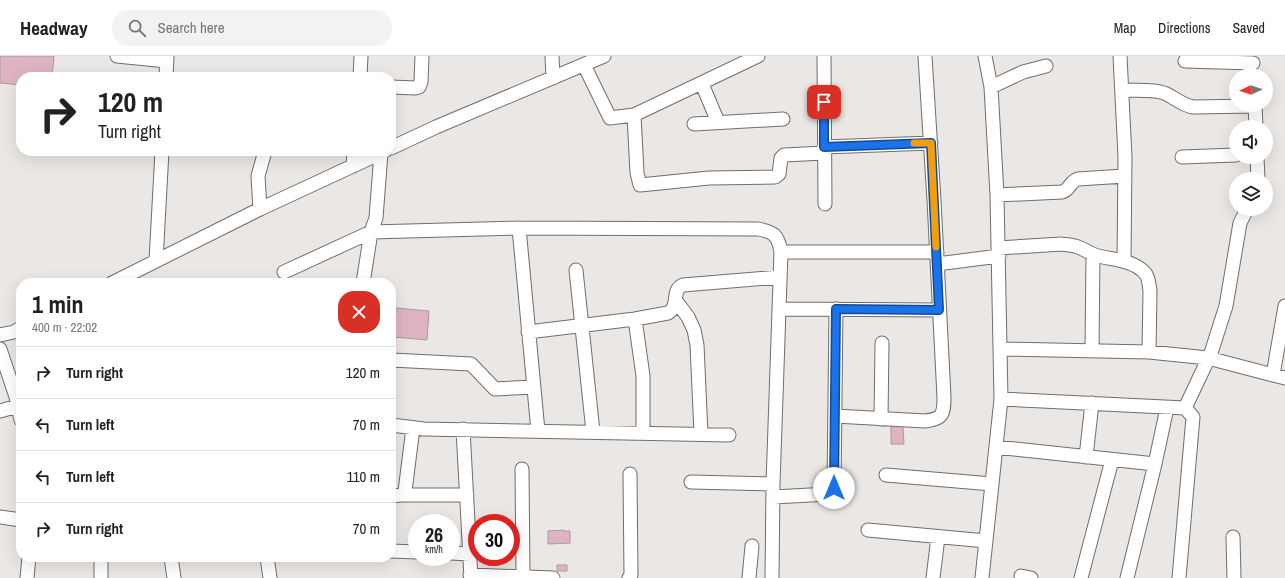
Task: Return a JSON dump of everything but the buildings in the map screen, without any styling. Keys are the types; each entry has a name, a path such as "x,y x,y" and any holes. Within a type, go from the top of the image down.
{"street":[{"path":"117,56 167,59 166,72"},
{"path":"360,72 362,56"},
{"path":"396,87 415,88 419,86 421,82 422,56"},
{"path":"552,56 553,78"},
{"path":"396,146 436,127 604,56"},
{"path":"584,65 610,118 634,116 758,56"},
{"path":"824,56 825,204"},
{"path":"835,416 925,421 934,420 940,416 944,408 931,143 925,56"},
{"path":"982,578 1001,398 997,195 991,87 985,56"},
{"path":"1120,56 1123,90 1125,176 1124,261"},
{"path":"1185,61 1253,65"},
{"path":"991,87 1023,72 1046,66"},
{"path":"702,84 718,122"},
{"path":"1123,90 1154,91 1193,107 1229,106"},
{"path":"634,116 637,173 640,191 709,178 775,176 779,174 781,158 784,155 824,150 931,143"},
{"path":"694,124 783,119"},
{"path":"1182,157 1229,155"},
{"path":"156,261 162,156"},
{"path":"260,209 258,176 264,156"},
{"path":"353,166 354,156"},
{"path":"122,278 260,209 375,156"},
{"path":"364,278 371,232 376,218 385,156"},
{"path":"997,195 1062,192 1066,191 1074,180 1125,176"},
{"path":"1185,408 1211,353 1226,306 1240,223 1244,216"},
{"path":"519,228 538,431"},
{"path":"284,272 371,232 519,228 758,228 770,231 779,241 781,252 773,491 772,578"},
{"path":"781,252 937,258 1062,244 1078,247 1093,255 1124,261 1137,267 1145,273 1149,281 1150,291 1149,352"},
{"path":"1092,350 1093,255"},
{"path":"576,270 592,432"},
{"path":"528,332 635,319 668,313 675,305 676,292 679,287 683,285 780,277"},
{"path":"676,301 688,317 694,330 697,345 701,434"},
{"path":"1000,349 1149,352 1208,358 1279,376 1285,306"},
{"path":"779,309 939,310"},
{"path":"691,482 773,491 832,493 834,488 836,309"},
{"path":"635,319 643,376 643,433"},
{"path":"0,335 16,331"},
{"path":"881,418 882,343"},
{"path":"0,349 16,400"},
{"path":"396,360 471,364 495,389 533,387"},
{"path":"1001,398 1185,408 1193,417 1179,578"},
{"path":"1086,457 1092,404"},
{"path":"0,410 16,406"},
{"path":"1127,578 1167,408"},
{"path":"396,426 413,428 729,435"},
{"path":"396,495 405,491 413,428"},
{"path":"463,429 468,515"},
{"path":"996,447 1155,464"},
{"path":"1081,578 1112,460"},
{"path":"522,469 523,577"},
{"path":"629,578 631,575 630,474"},
{"path":"886,475 992,484"},
{"path":"396,495 467,495"},
{"path":"0,517 16,519"},
{"path":"868,530 986,541"},
{"path":"934,578 938,537"},
{"path":"1233,537 1234,578"},
{"path":"749,578 752,546"},
{"path":"396,552 408,552"},
{"path":"27,578 29,562"},
{"path":"101,562 101,578"},
{"path":"172,562 174,578"},
{"path":"268,562 270,578"},
{"path":"470,576 553,578"}],"slow traffic":[{"path":"914,143 931,143 936,247"}],"route":[{"path":"824,102 824,147 931,143 939,310 836,309 834,488"}]}
